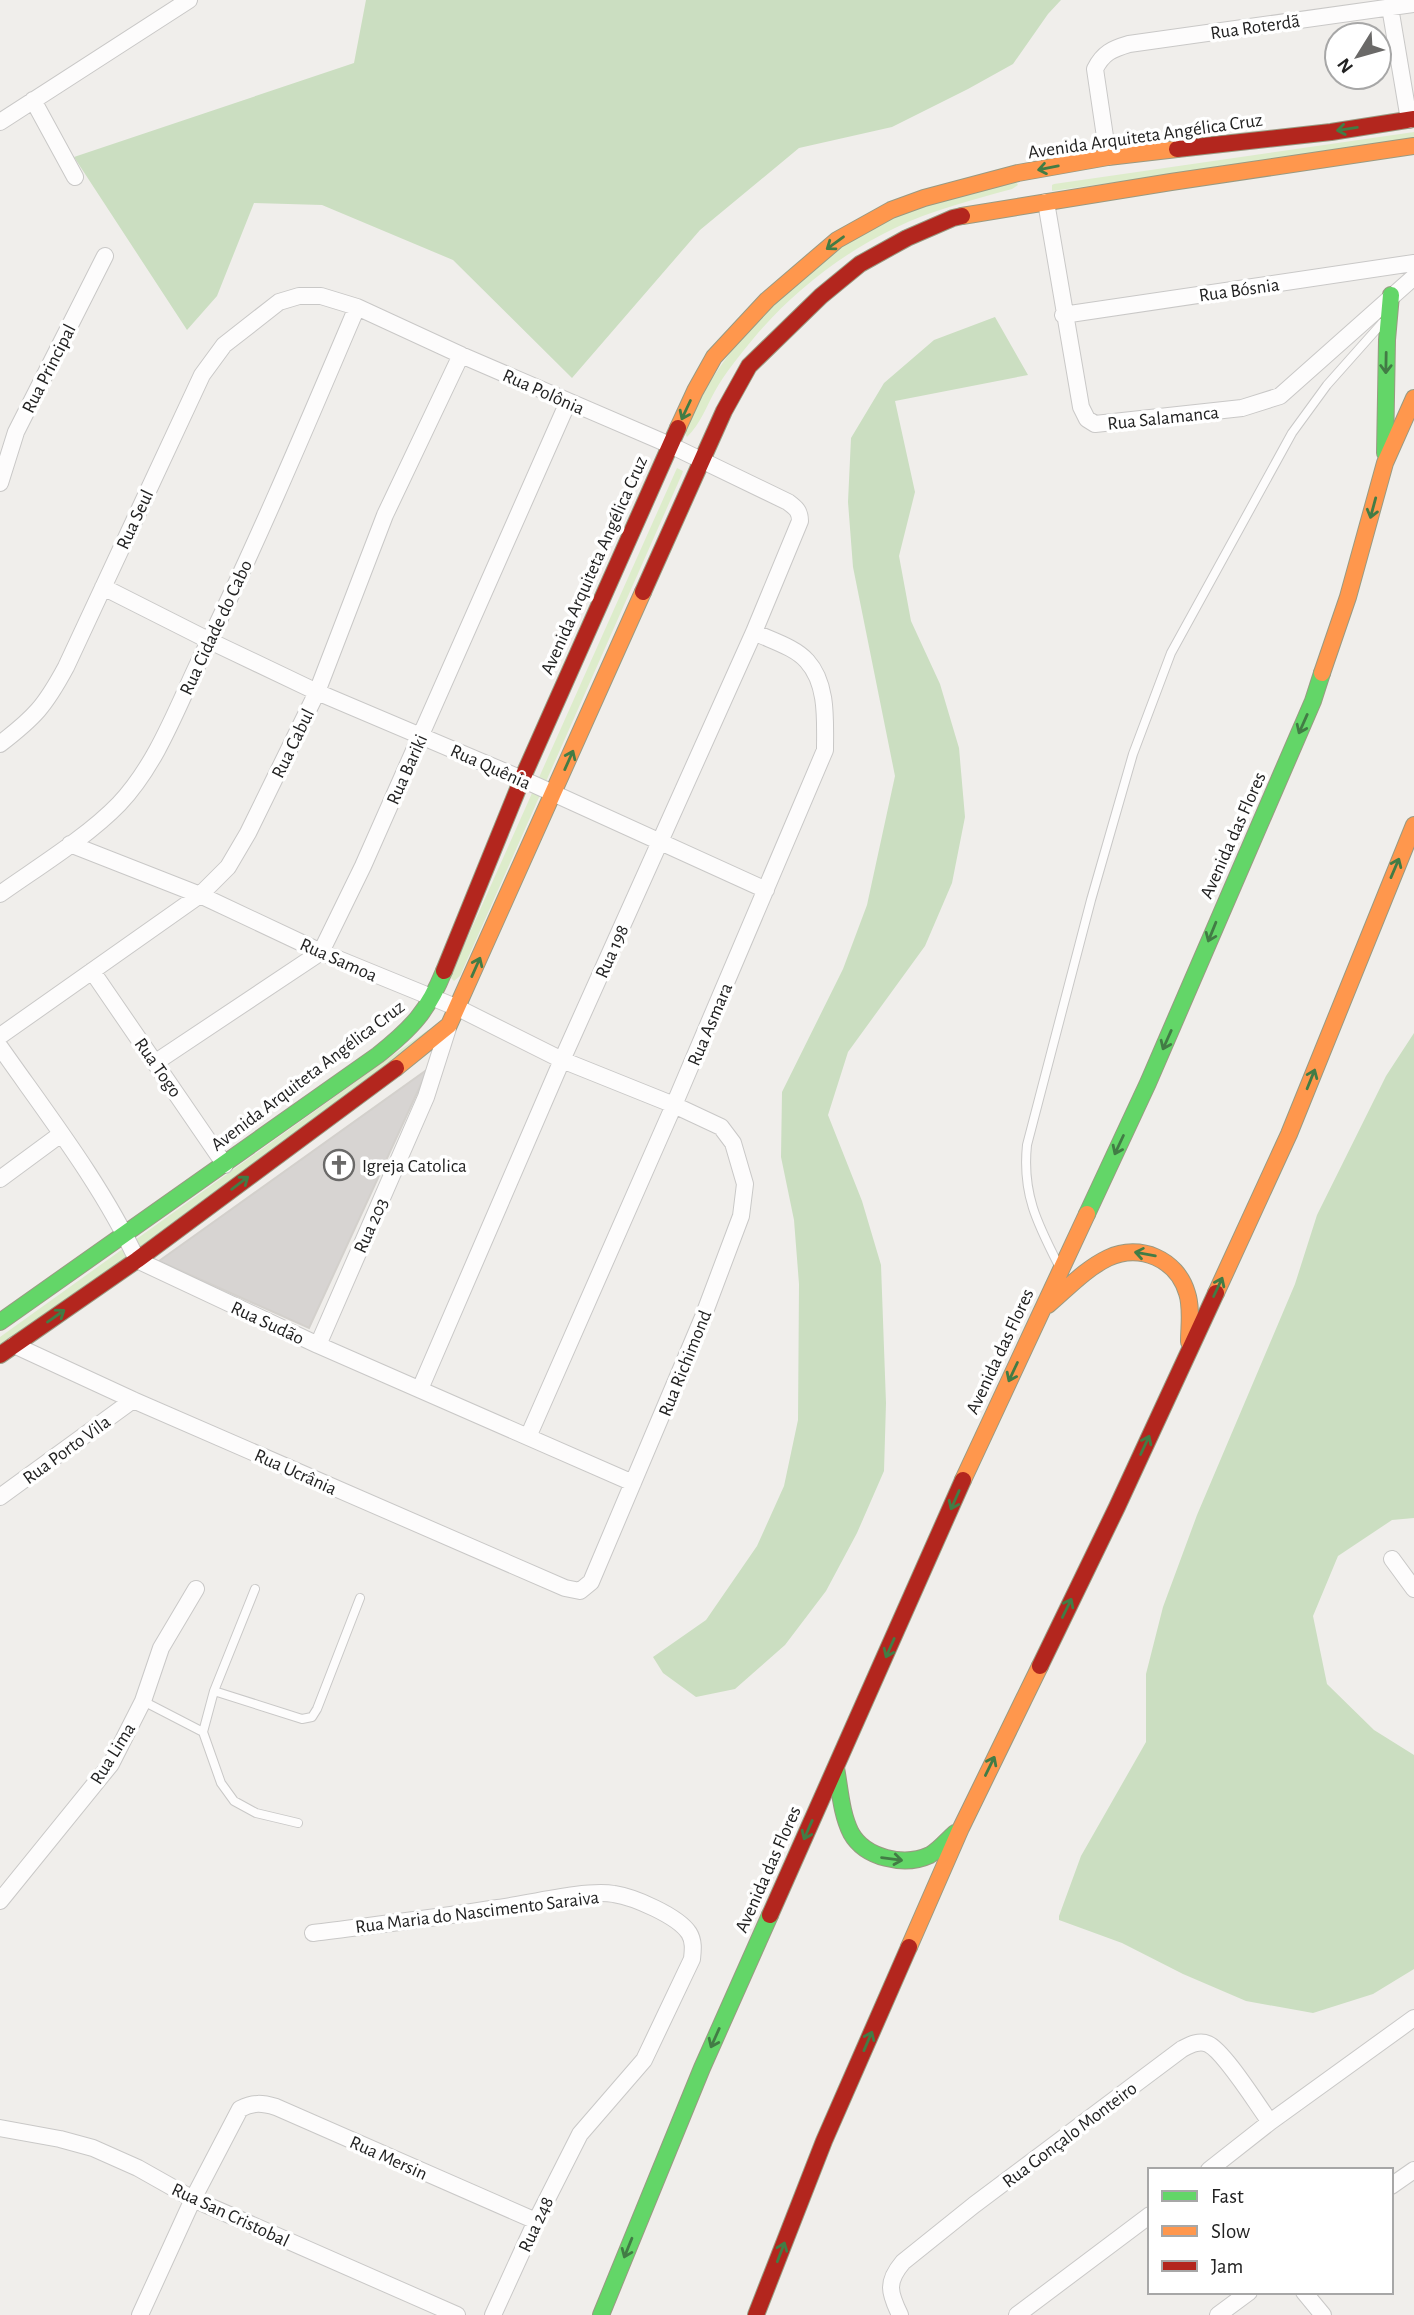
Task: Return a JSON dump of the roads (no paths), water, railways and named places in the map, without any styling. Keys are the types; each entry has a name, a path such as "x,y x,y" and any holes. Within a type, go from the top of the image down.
{"main road":[{"name":"Avenida Arquiteta Angélica Cruz","path":"0,1322 397,1039 412,1026 433,999 522,779 670,445 714,358 766,300 837,240 891,210 924,198 1018,173 1108,157 1331,132 1411,119"},
{"path":"0,1355 137,1260 423,1048 449,1025 724,411 749,366 821,296 860,264 906,238 953,218 1046,202 1414,151"},
{"path":"1385,463 1388,316 1391,295"},
{"name":"Avenida das Flores","path":"601,2315 702,2068 982,1438 1148,1083 1313,701 1348,597 1385,463 1414,398"},
{"path":"756,2315 824,2141 961,1828 1117,1507 1289,1134 1414,825"},
{"path":"1042,1310 1091,1270 1117,1255 1143,1251 1160,1258 1178,1276 1187,1293 1189,1349"},
{"path":"836,1768 843,1810 854,1837 877,1857 901,1861 930,1855 961,1828"}],"street":[{"path":"0,122 189,0"},
{"name":"Rua Roterdã","path":"1108,157 1095,69 1100,58 1109,50 1129,44 1414,4"},
{"path":"1390,7 1411,119"},
{"path":"33,100 75,177"},
{"name":"Rua Salamanca","path":"1046,202 1063,315 1081,407 1087,419 1095,424 1242,408 1280,396 1414,277"},
{"name":"Rua Principal","path":"0,484 16,432 105,256"},
{"name":"Rua Bósnia","path":"1063,315 1414,262"},
{"name":"Rua Polônia","path":"279,302 299,296 321,296 358,307 461,355 670,445 788,502 800,514"},
{"name":"Rua Seul","path":"0,744 27,723 46,703 66,667 202,375 224,345 279,302"},
{"name":"Rua Cidade do Cabo","path":"0,894 70,844 118,804 141,776 210,641 358,307"},
{"name":"Rua Cabul","path":"0,1036 200,895 228,867 317,692 385,515 461,355"},
{"name":"Rua Bariki","path":"321,952 568,402"},
{"name":"Rua 198","path":"420,1389 562,1060 754,632 797,528 800,514"},
{"name":"Rua Quênia","path":"103,587 317,692 522,779 766,890"},
{"name":"Rua Asmara","path":"528,1437 674,1105 825,750 825,715 820,682 807,660 754,632"},
{"name":"Rua Samoa","path":"70,844 200,895 321,952 458,1008 562,1060 721,1126"},
{"path":"156,1062 321,952"},
{"name":"Rua Togo","path":"92,971 225,1164"},
{"name":"Rua 203","path":"318,1345 426,1097 449,1025"},
{"path":"0,1047 61,1134 125,1234 137,1260"},
{"name":"Rua Richimond","path":"580,1591 591,1581 703,1317 741,1216 745,1184 733,1143 721,1126"},
{"path":"0,1179 61,1134"},
{"name":"Rua Sudão","path":"137,1260 318,1345 633,1483"},
{"name":"Rua Ucrânia","path":"14,1345 133,1400 565,1588 580,1591"},
{"name":"Rua Porto Vila","path":"0,1497 133,1400"},
{"path":"1392,1559 1414,1589"},
{"name":"Rua Lima","path":"0,1901 111,1764 143,1702 161,1648 196,1589"},
{"name":"Rua Maria do Nascimento Saraiva","path":"313,1933 579,1895 614,1894 646,1905 678,1921 689,1933 693,1945 692,1959 644,2060 580,2134"},
{"path":"1212,2168 1270,2122 1414,2018"},
{"name":"Rua Gonçalo Monteiro","path":"900,2315 890,2288 893,2273 903,2262 974,2205 1182,2049 1196,2043 1208,2044 1220,2053 1270,2122"},
{"name":"Rua Mersin","path":"193,2199 240,2109 260,2103 276,2107 536,2221"},
{"name":"Rua San Cristobal","path":"0,2128 93,2148 138,2168 193,2199 457,2315"},
{"name":"Rua 248","path":"493,2315 580,2134"},
{"path":"1393,2185 1414,2169"},
{"path":"146,2313 193,2199"},
{"path":"1017,2315 1148,2217"},
{"path":"763,2315 770,2280"},
{"path":"1218,2315 1246,2294"},
{"path":"1306,2294 1324,2315"}],"lane":[{"path":"1062,1270 1032,1210 1024,1170 1027,1145 1091,900 1133,754 1171,653 1286,443 1327,385 1388,316"},
{"path":"256,1589 214,1690 203,1732 220,1783 234,1801 257,1813 298,1823"},
{"path":"214,1690 302,1719 312,1717 360,1598"},
{"path":"143,1702 203,1732"}],"place":[{"name":"Igreja Catolica","path":"339,1165"}]}
